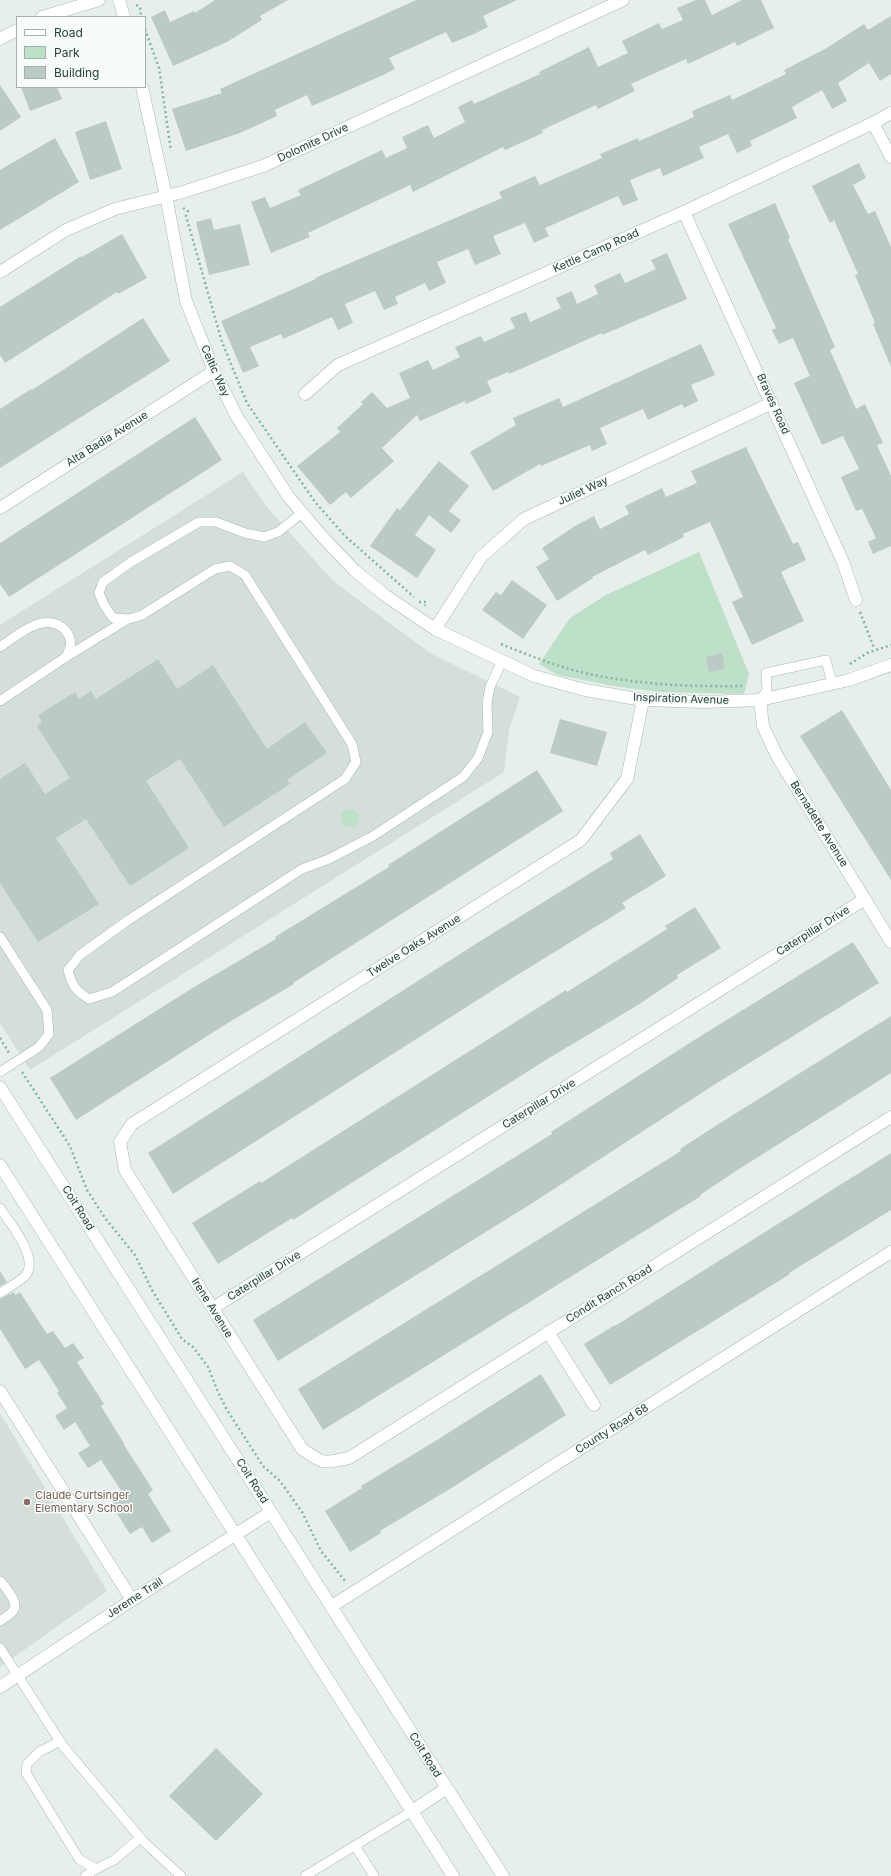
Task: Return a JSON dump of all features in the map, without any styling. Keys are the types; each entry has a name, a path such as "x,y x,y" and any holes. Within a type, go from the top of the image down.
{"street":[{"path":"45,16 99,0"},
{"path":"119,0 124,16"},
{"name":"Dolomite Drive","path":"0,272 66,230 115,209 166,196 263,166 623,0"},
{"path":"0,39 16,31"},
{"name":"Celtic Way","path":"142,88 166,196 186,301 214,371 237,417 288,496 320,534 355,571 393,601"},
{"name":"Kettle Camp Road","path":"305,394 338,365 684,212 873,123 891,113"},
{"path":"873,123 891,157"},
{"name":"Braves Road","path":"684,212 843,562 856,600"},
{"name":"Alta Badia Avenue","path":"0,508 214,371"},
{"name":"Juliet Way","path":"435,629 481,557 524,519 772,403"},
{"name":"Inspiration Avenue","path":"393,601 435,629 534,676 585,690 643,700 704,702 760,700 830,678 849,680 891,665"},
{"name":"Twelve Oaks Avenue","path":"120,1142 132,1124 581,840 627,779 643,700"},
{"name":"Bernadette Avenue","path":"760,700 763,726 777,756 891,942"},
{"name":"Caterpillar Drive","path":"213,1308 865,899"},
{"name":"Coit Road","path":"0,1087 332,1606 502,1876"},
{"name":"Condit Ranch Road","path":"323,1462 349,1458 891,1117"},
{"name":"Irene Avenue","path":"120,1142 125,1170 302,1449 323,1462"},
{"path":"0,1165 453,1876"},
{"name":"County Road 68","path":"332,1606 891,1252"},
{"path":"548,1332 594,1405"},
{"path":"0,1391 132,1600"},
{"name":"Jereme Trail","path":"0,1687 132,1600 271,1512"},
{"path":"412,1811 447,1788"}],"lane":[{"path":"128,619 113,618 104,606 99,593 103,582 130,562 199,522 216,522 245,533 264,537 278,532 302,513"},
{"path":"0,701 66,657 128,619 142,615 216,569 230,566 245,575 352,744 356,762 345,779 127,921 80,955 68,970 72,984 89,998 112,992 302,869 329,859 373,836 463,777 478,758 488,732 487,703 490,687 502,661"},
{"path":"0,647 34,625 42,622 52,622 60,626 71,640 71,647 66,657"},
{"path":"760,700 767,690 766,673 826,660 830,678"},
{"path":"0,937 47,1010 49,1034 39,1047 0,1072"},
{"path":"0,1208 25,1248 29,1260 27,1273 24,1277 0,1293"},
{"path":"0,1581 15,1603 15,1607 14,1611 0,1621"},
{"path":"0,1648 60,1741 140,1838 176,1875"},
{"path":"60,1741 39,1752 27,1764 26,1773 80,1859 96,1869"},
{"path":"305,1876 412,1811"},
{"path":"85,1876 114,1860 140,1838"},
{"path":"355,1846 374,1876"}],"path":[{"path":"136,5 140,7 141,16"},
{"path":"146,32 159,68 172,154"},
{"path":"183,208 188,211 186,216 222,342 247,403 315,502 346,536 420,602 426,602 425,609"},
{"path":"856,600 874,648"},
{"path":"499,643 535,658 570,669 622,680 680,684 767,686"},
{"path":"830,678 867,653 891,645"},
{"path":"0,1038 70,1146 87,1190 105,1218 135,1255 152,1290 182,1339 192,1347 208,1366 227,1410 263,1466 280,1481 298,1507 321,1551 343,1577"}],"shaded area":[{"path":"243,472 266,506 332,580 430,653 520,697 509,730 504,772 30,1070 0,1023 0,625"},
{"name":"Claude Curtsinger Elementary School","path":"0,1413 107,1591 0,1667"}],"green space":[{"path":"699,552 749,674 744,694 659,692 613,686 558,675 539,664 570,618 606,595"},
{"path":"350,809 356,812 359,818 356,824 350,827 344,824 341,818 344,812"}],"building":[{"path":"215,0 288,0 260,16 262,20 227,42 173,66 151,17 165,10 170,22 194,11 195,13"},
{"path":"416,0 517,0 483,16 488,27 474,34 452,43 446,32 389,58 395,69 381,76 312,106 307,95 275,110 277,116 240,133 186,151 172,109 222,93 220,89"},
{"path":"696,0 705,0 712,15 742,0 761,0 774,28 737,46 735,42 688,64 686,59 631,84 635,91 598,109 596,105 542,130 543,133 505,150 503,147 413,192 410,185 308,233 310,237 271,253 251,202 265,197 270,208 301,195 298,190 382,150 386,158 407,148 402,137 428,125 434,138 465,122 458,107 472,100 474,104 540,74 539,72 589,47 598,67 628,53 622,41 659,23 662,29 683,20 677,8"},
{"path":"891,16 891,74 880,81 869,63 838,83 847,101 832,109 822,90 792,107 797,118 750,141 752,146 737,153 728,134 699,147 704,158 663,176 660,168 630,180 638,200 623,206 618,196 545,228 549,236 534,243 525,223 493,236 501,254 475,265 468,249 437,262 446,283 429,291 425,283 395,297 398,304 384,310 375,291 345,304 353,323 338,330 332,317 283,339 281,334 250,347 259,366 243,373 221,321 316,279 315,278 502,198 499,192 535,176 540,185 602,158 600,154 638,138 639,141 694,117 692,111 730,95 732,100 786,74 784,70 825,49 864,24 868,30"},
{"path":"0,85 21,117 0,131"},
{"path":"21,88 57,88 62,99 30,111"},
{"path":"106,121 122,169 90,180 75,132"},
{"path":"55,138 79,182 0,230 0,170"},
{"path":"859,163 866,178 853,185 868,214 875,211 891,247 891,367 855,275 858,274 834,220 830,223 812,186"},
{"path":"775,203 790,238 788,239 835,347 830,350 856,409 865,404 883,443 877,445 891,476 891,546 873,554 868,542 876,538 862,509 856,511 841,477 859,469 843,436 822,445 794,383 810,376 793,338 779,344 772,330 776,328 728,224"},
{"path":"211,218 214,230 240,224 250,265 209,275 196,222"},
{"path":"122,234 147,278 118,294 117,292 5,363 0,355 0,307 81,256 82,257"},
{"path":"667,253 687,299 602,335 602,333 509,374 508,372 487,381 492,392 466,404 465,401 420,421 417,415 382,448 394,461 351,498 346,492 330,505 297,466 340,432 337,428 363,404 361,402 372,392 387,408 410,398 399,373 428,360 433,370 460,357 455,347 481,336 484,342 515,328 510,318 526,312 530,322 561,308 556,298 572,291 577,304 598,294 594,285 620,273 625,283 656,269 651,260"},
{"path":"143,318 170,361 0,468 0,409"},
{"path":"701,344 715,375 691,385 698,401 684,408 682,404 648,420 643,409 600,428 607,444 592,451 590,445 541,466 540,464 493,491 470,452 516,425 513,418 559,398 563,407"},
{"path":"195,417 222,460 9,597 0,584 0,543"},
{"path":"746,447 793,544 798,542 806,560 781,572 804,621 752,645 732,602 743,597 710,522 683,534 684,537 648,555 645,550 592,577 593,578 557,601 536,567 549,559 542,548 575,526 594,516 600,529 629,514 625,506 662,488 666,497 697,483 691,471"},
{"path":"439,461 469,486 449,511 461,520 451,533 429,515 415,535 436,550 417,578 370,546 397,508 400,510"},
{"path":"512,580 547,605 523,639 482,610 496,592 501,595"},
{"path":"722,653 725,669 709,672 706,657"},
{"path":"158,659 177,689 213,665 267,749 305,722 327,753 287,780 290,784 224,827 180,759 146,781 189,848 130,886 86,819 56,838 99,904 38,942 0,883 0,779 25,763 45,794 70,778 37,726 42,722 38,715 75,692 79,699 91,691 96,699"},
{"path":"842,710 891,790 891,880 800,736"},
{"path":"560,719 607,732 597,766 550,753"},
{"path":"537,770 563,811 293,983 294,984 226,1024 76,1120 50,1078 194,987 276,939 275,937 389,867 388,865"},
{"path":"640,834 666,876 622,903 626,908 501,985 173,1194 148,1153 482,940 613,859 610,853"},
{"path":"695,907 721,948 677,975 678,978 638,1005 549,1058 293,1220 292,1218 218,1264 192,1223 260,1181 261,1183 566,990 567,992 667,929 665,926"},
{"path":"853,942 879,983 717,1083 534,1202 278,1361 253,1320 552,1134 551,1132 699,1037"},
{"path":"891,1016 891,1073 736,1171 700,1195 701,1196 323,1430 298,1389 681,1151 680,1149 717,1125"},
{"path":"891,1153 891,1210 610,1385 584,1344"},
{"path":"0,1271 7,1282 0,1286"},
{"path":"14,1292 15,1295 20,1292 47,1334 53,1331 65,1348 73,1343 84,1358 77,1362 104,1404 101,1406 124,1445 153,1490 148,1494 171,1531 152,1543 142,1527 130,1534 111,1504 124,1495 101,1460 88,1468 78,1453 90,1446 75,1422 64,1430 55,1416 67,1408 57,1393 59,1391 39,1360 25,1369 0,1329 0,1299"},
{"path":"541,1374 566,1415 453,1487 380,1531 381,1533 350,1552 325,1511 362,1488 361,1486"},
{"path":"216,1748 263,1794 216,1841 169,1796"}],"place":[{"name":"Claude Curtsinger Elementary School","path":"27,1502"}]}
